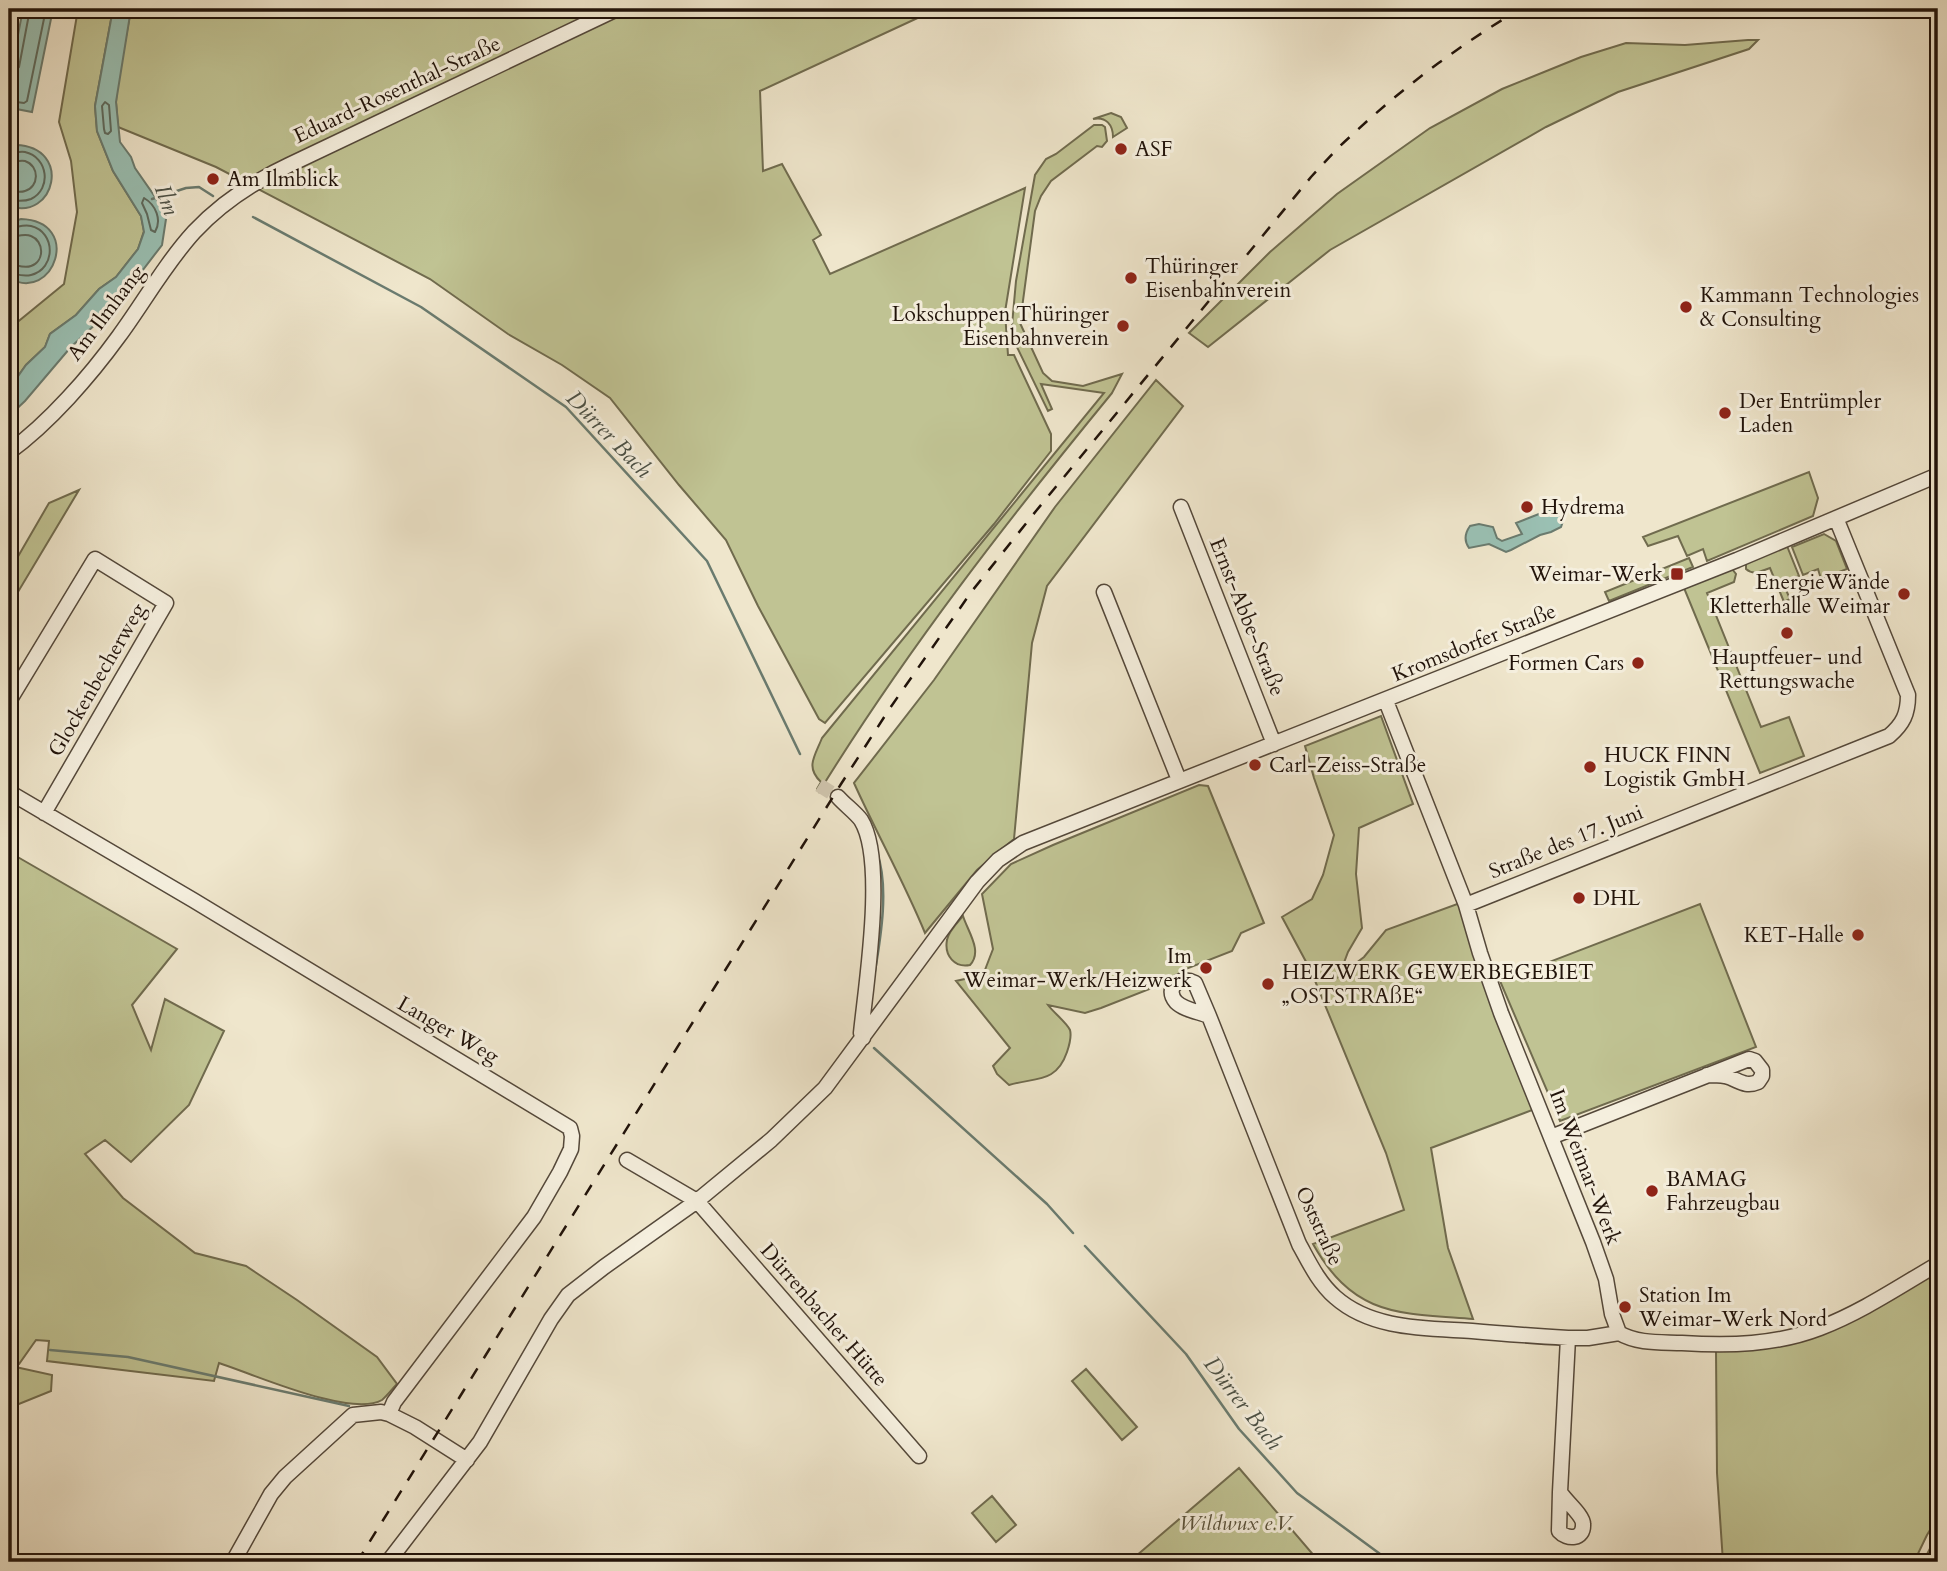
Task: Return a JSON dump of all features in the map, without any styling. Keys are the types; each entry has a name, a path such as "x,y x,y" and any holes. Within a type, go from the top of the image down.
{"street":[{"name":"Eduard-Rosenthal-Straße","path":"234,196 289,165 617,9"},
{"name":"Am Ilmhang","path":"9,452 72,393 118,338 177,251 207,219 234,196"},
{"name":"Kromsdorfer Straße","path":"863,1038 977,882 998,860 1023,843 1737,561 1938,475"},
{"name":"Ernst-Abbe-Straße","path":"1181,507 1274,744"},
{"name":"Straße des 17. Juni","path":"1466,905 1889,736 1900,727 1908,706 1905,688 1836,518"},
{"name":"Glockenbecherweg","path":"9,701 95,559 166,603 44,813"},
{"path":"1104,592 1179,780"},
{"name":"Im Weimar-Werk","path":"1386,701 1466,905 1501,1013 1593,1242 1619,1334"},
{"name":"Langer Weg","path":"9,792 194,900 570,1128 571,1149 534,1216 394,1402 389,1414"},
{"path":"388,1562 480,1442 568,1295 697,1202 771,1140 825,1088 863,1038 861,1033 872,914 873,871 867,836 861,820 838,797"},
{"name":"Oststraße","path":"1209,1016 1299,1244 1313,1270 1334,1296 1370,1317 1405,1326 1568,1338 1619,1334"},
{"path":"1551,1137 1707,1075"},
{"name":"Dürrenbacher Hütte","path":"627,1160 697,1202 919,1457"},
{"path":"1619,1334 1634,1340 1725,1345 1778,1340 1819,1329 1854,1313 1938,1264"},
{"path":"1560,1492 1568,1338"},
{"path":"233,1562 271,1494 285,1477 353,1415 381,1412 389,1414 467,1460"}],"green space":[{"path":"78,9 113,9 95,106 97,131 113,171 141,216 144,231 138,249 116,277 99,289 76,315 50,334 45,347 26,365 9,389 9,329 64,284 77,212 71,161 59,122"},
{"path":"131,9 937,9 760,91 763,171 782,164 821,235 813,240 830,274 1025,188 1005,312 1008,355 1014,355 1051,434 1051,451 994,524 825,723 819,719 726,540 610,398 562,365 508,334 430,279 216,167 118,127 117,86"},
{"path":"1758,40 1749,49 1618,92 1546,127 1330,250 1208,347 1189,333 1270,252 1337,194 1430,128 1502,89 1581,57 1626,43 1685,45"},
{"path":"1111,113 1121,117 1127,128 1113,137 1108,122 1093,119"},
{"path":"1094,125 1105,127 1107,141 1051,181 1035,211 1020,323 1043,373 1052,381 1083,386 1122,374 1112,393 996,538 922,638 819,792 817,789 821,782 812,766 822,738 1104,393 1041,384 1052,409 1048,411 1015,343 1012,325 1016,281 1035,175 1046,159"},
{"path":"1156,380 1183,406 1047,586 1032,643 1014,839 977,870 925,933 854,783 934,680 1055,507"},
{"path":"1809,472 1818,498 1813,516 1707,561 1703,549 1687,556 1678,536 1648,546 1643,537"},
{"path":"79,490 9,607 9,572 49,503"},
{"path":"1824,534 1836,541 1847,569 1821,579 1818,569 1803,575 1792,547"},
{"path":"1787,546 1799,576 1783,583 1790,599 1784,602 1770,568 1752,572 1746,569 1746,563"},
{"path":"1689,558 1693,567 1609,601 1605,592"},
{"path":"1732,569 1736,574 1734,582 1707,593 1761,727 1789,717 1804,756 1760,773 1684,588"},
{"path":"1381,716 1413,804 1359,828 1356,874 1362,928 1348,952 1339,976 1364,957 1386,930 1460,903 1535,1109 1431,1148 1448,1248 1473,1319 1422,1315 1380,1307 1345,1286 1313,1244 1404,1210 1386,1153 1311,971 1282,917 1312,899 1323,875 1334,835 1305,746"},
{"path":"1199,785 1208,786 1264,923 1241,933 1232,951 1183,970 1170,981 1101,1008 1085,1013 1048,1005 1070,1030 1067,1052 1057,1070 1044,1078 1009,1085 993,1066 1010,1048 956,981 983,975 993,949 982,894 1011,864"},
{"path":"9,852 177,949 132,1005 151,1050 165,999 224,1031 189,1105 131,1162 105,1140 85,1154 123,1198 195,1253 246,1266 377,1357 397,1384 382,1400 367,1404 326,1399 219,1363 214,1381 47,1361 49,1341 36,1340 19,1364 11,1366 52,1375 51,1391 9,1408 9,1004 13,1002 9,991"},
{"path":"1700,904 1756,1047 1560,1121 1500,981"},
{"path":"963,916 975,948 974,960 970,965 955,963 947,951 948,937"},
{"path":"1938,1272 1938,1517 1914,1562 1723,1562 1717,1473 1716,1351 1763,1348"},
{"path":"1086,1369 1137,1427 1122,1440 1072,1381"},
{"name":"Wildwux e.V.","path":"1239,1468 1316,1558 1312,1562 1129,1562"},
{"path":"992,1496 1016,1525 996,1542 972,1513"},
{"path":"1938,1533 1938,1562 1923,1562"}],"water":[{"path":"23,9 53,9 32,112 11,108 9,116 9,81"},
{"path":"113,9 131,9 116,102 120,142 160,204 166,219 162,245 116,305 70,348 9,416 9,389 26,365 45,347 50,334 76,315 99,289 116,277 138,249 144,232 141,216 113,171 97,131 95,106"},
{"path":"16,145 34,149 45,158 51,169 51,182 46,194 38,204 25,208 9,206 9,147"},
{"path":"21,219 40,223 52,233 56,245 55,259 49,271 39,280 25,283 9,278 9,223"},
{"path":"1549,510 1554,516 1564,518 1561,527 1511,550 1506,552 1489,544 1469,548 1467,545 1466,537 1470,526 1479,524 1493,527 1497,538 1502,541 1522,534 1516,523"}],"waterway":[{"name":"Dürrer Bach","path":"152,199 186,188 199,187 213,196"},
{"name":"Dürrer Bach","path":"253,217 421,307 566,407 707,561 800,754"},
{"name":"Dürrer Bach","path":"875,971 883,896 883,880 877,853"},
{"name":"Dürrer Bach","path":"874,1048 1047,1204 1073,1233"},
{"name":"Dürrer Bach","path":"1085,1246 1186,1354 1239,1429 1297,1493 1391,1562"},
{"path":"50,1350 128,1357 349,1406"},
{"path":"639,1560 643,1562"}],"tunnel":[{"path":"819,785 838,797"}],"railway":[{"path":"357,1562 841,784 890,708 972,591 1311,177 1346,140 1412,84 1454,52 1520,9"}],"place":[{"name":"ASF","path":"1121,149"},
{"name":"Am Ilmblick","path":"213,179"},
{"name":"Thüringer Eisenbahnverein","path":"1131,278"},
{"name":"Kammann Technologies & Consulting","path":"1686,307"},
{"name":"Lokschuppen Thüringer Eisenbahnverein","path":"1123,326"},
{"name":"Der Entrümpler Laden","path":"1725,413"},
{"name":"Hydrema","path":"1527,507"},
{"name":"Weimar-Werk","path":"1677,574"},
{"name":"EnergieWände Kletterhalle Weimar","path":"1904,594"},
{"name":"Hauptfeuer- und Rettungswache","path":"1787,633"},
{"name":"Formen Cars","path":"1638,663"},
{"name":"Carl-Zeiss-Straße","path":"1255,765"},
{"name":"HUCK FINN Logistik GmbH","path":"1590,767"},
{"name":"DHL","path":"1579,898"},
{"name":"KET-Halle","path":"1858,935"},
{"name":"Im Weimar-Werk/Heizwerk","path":"1206,968"},
{"name":"HEIZWERK GEWERBEGEBIET „OSTSTRAßE“","path":"1268,984"},
{"name":"BAMAG Fahrzeugbau","path":"1652,1191"},
{"name":"Station Im Weimar-Werk Nord","path":"1625,1307"}],"water label":[{"name":"Ilm","path":"167,200"}]}
